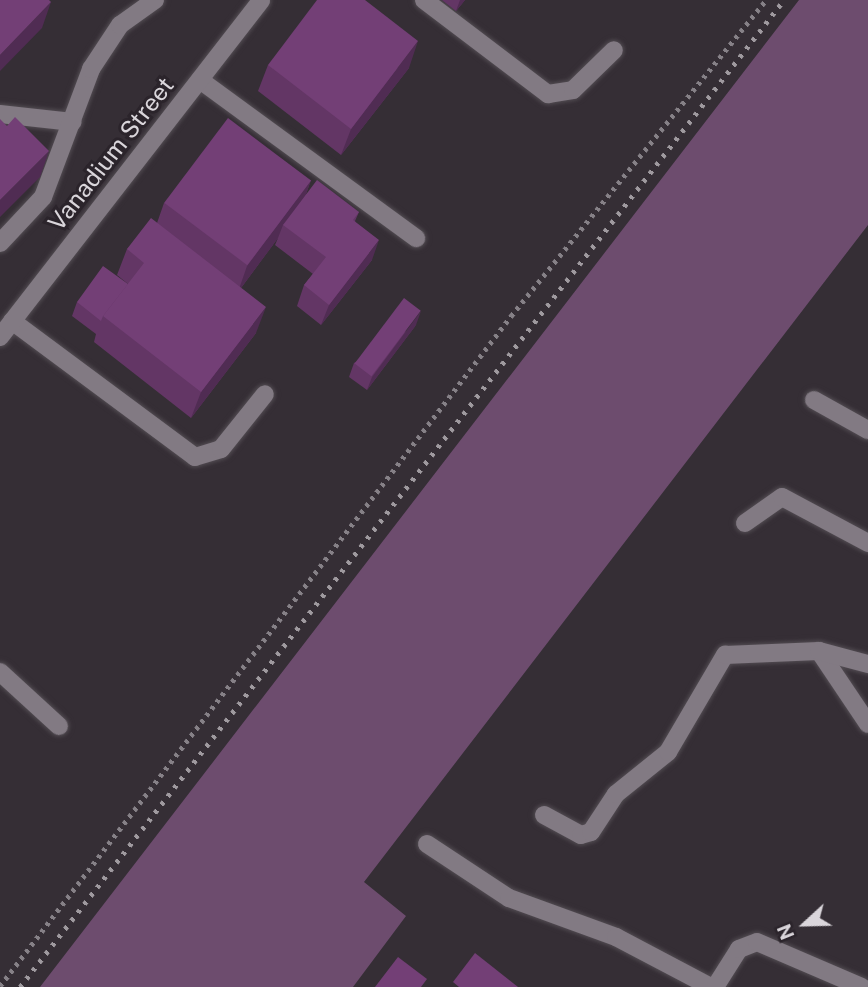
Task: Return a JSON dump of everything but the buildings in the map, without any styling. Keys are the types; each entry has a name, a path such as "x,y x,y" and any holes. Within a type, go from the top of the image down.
{"street":[{"path":"0,243 33,213 73,122 91,69 120,25 155,0"},
{"name":"Vanadium Street","path":"0,337 261,0"},
{"path":"424,0 548,94 573,90 614,50"},
{"path":"200,80 416,238"},
{"path":"0,114 73,122"},
{"path":"12,321 195,457 221,449 265,394"},
{"path":"814,400 868,430"},
{"path":"745,523 782,497 868,542"},
{"path":"544,815 581,835 591,832 616,794 668,752 725,655 819,651 868,664"},
{"path":"819,651 868,723"},
{"path":"0,672 59,726"},
{"path":"426,844 509,898 616,937 713,987 739,949 757,942 862,987"}],"path":[{"path":"0,986 511,316 766,0"}],"shaded area":[{"path":"799,0 868,0 868,225 364,882 406,916 353,987 40,987"}],"railway":[{"path":"20,987 784,0"}]}
